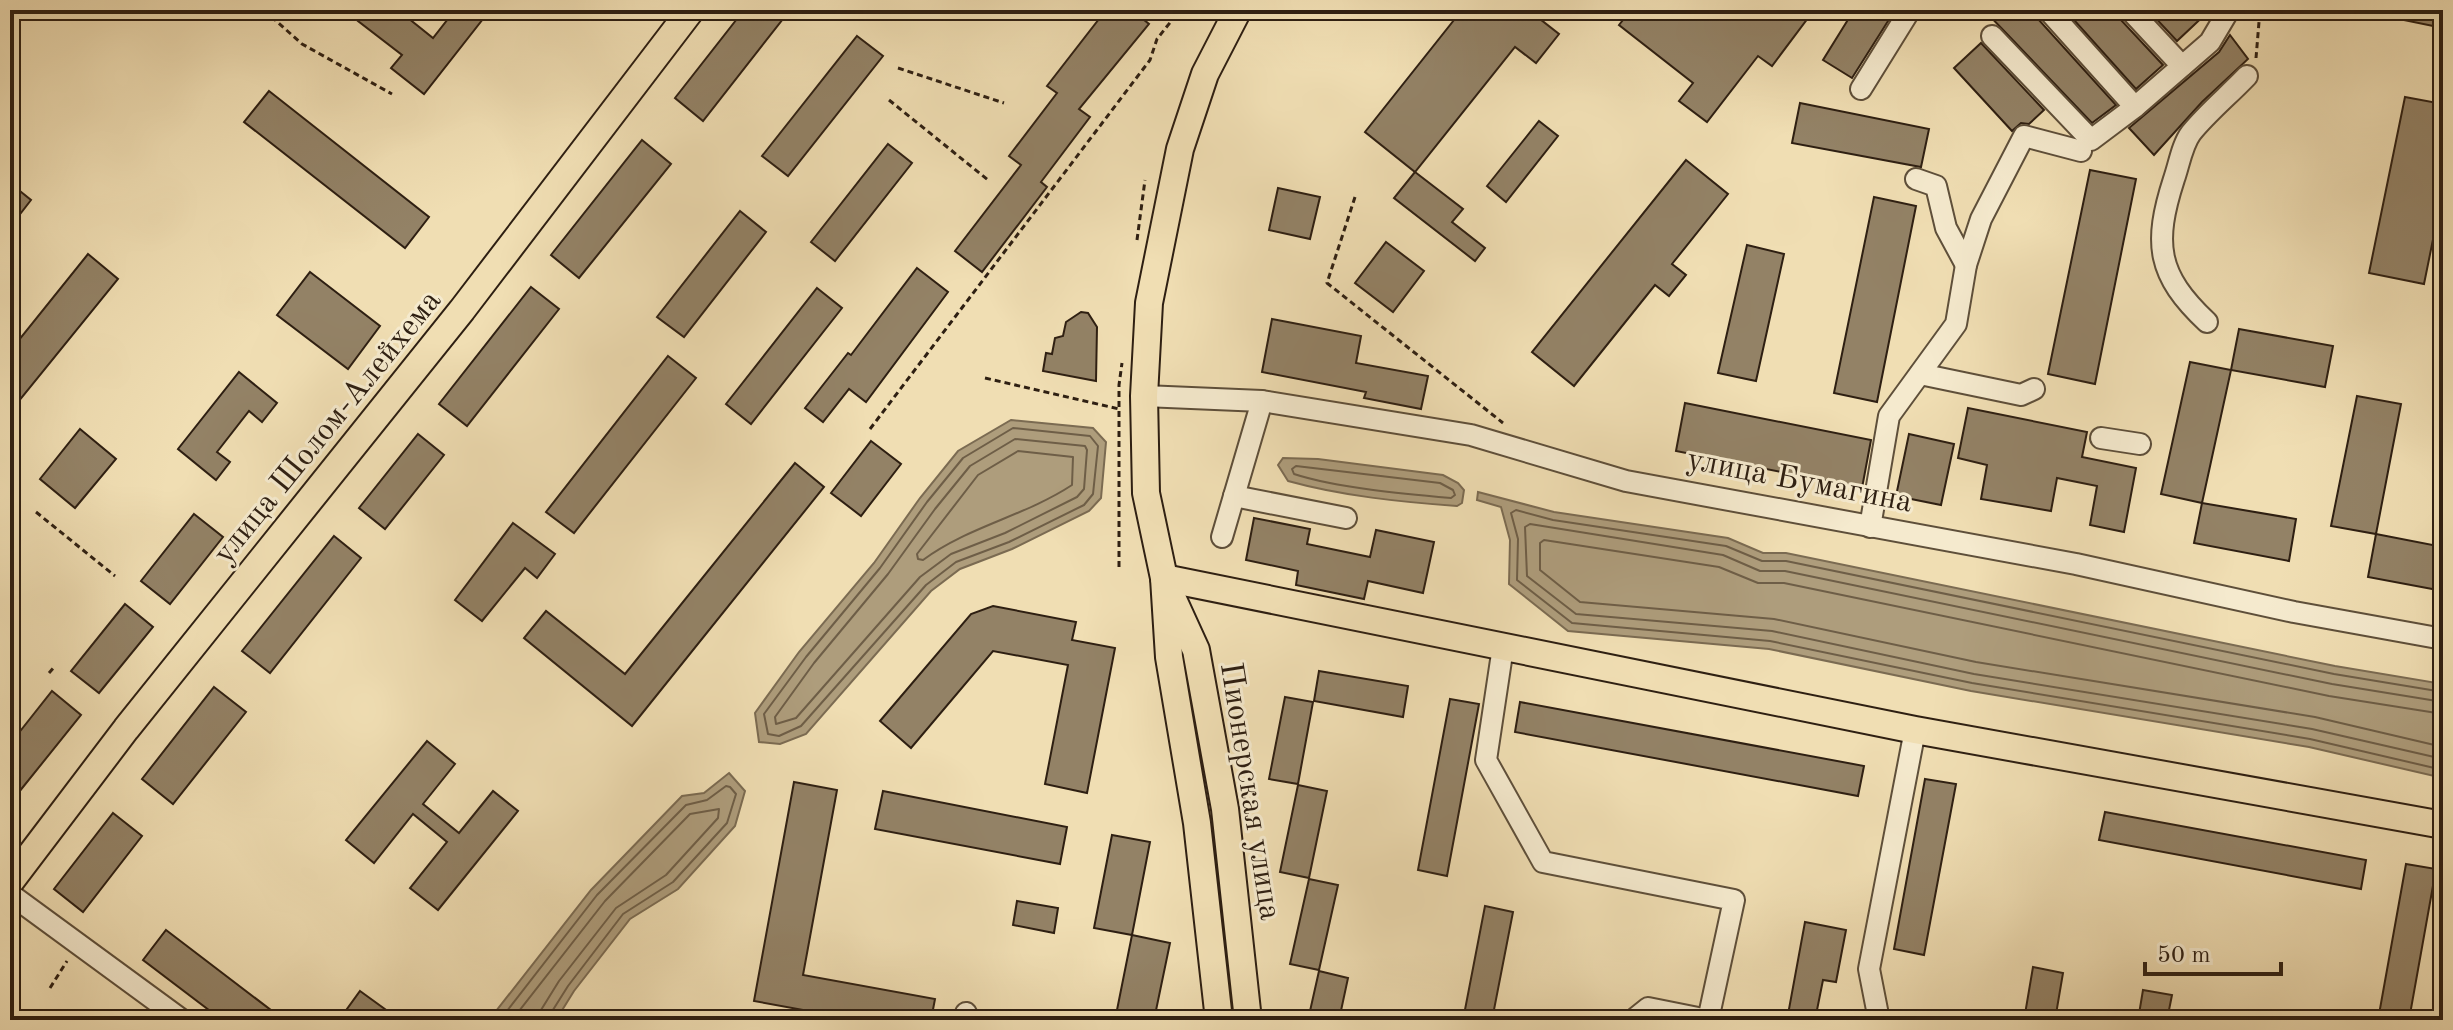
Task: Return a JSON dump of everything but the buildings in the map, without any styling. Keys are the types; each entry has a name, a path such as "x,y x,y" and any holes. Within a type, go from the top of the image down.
{"main road":[{"name":"улица Шолом-Алейхема","path":"10,882 126,729 443,334 691,10"},
{"name":"Пионерская улица","path":"1219,1020 1197,823 1169,657 1164,578 1146,493 1144,396 1149,303 1180,149 1205,74 1238,10"},
{"name":"Пионерская улица","path":"1164,578 1196,650 1225,809 1248,1020"},
{"path":"1164,578 1915,730 2443,825"}],"street":[{"path":"1861,89 1910,10"},
{"path":"2048,10 2135,107"},
{"path":"2130,10 2182,66"},
{"path":"1992,36 2091,140 2135,107 2210,42 2222,13"},
{"path":"2207,322 2188,304 2169,278 2161,242 2165,206 2189,135 2247,76"},
{"path":"1870,527 1889,416 1956,324 1966,265 1981,219 2024,136 2081,151"},
{"path":"1916,179 1936,186 1946,228 1966,265"},
{"path":"1920,374 2021,395 2034,389"},
{"name":"улица Бумагина","path":"1144,396 1262,401 1471,435 1626,481 2076,564 2294,612 2443,639"},
{"path":"1222,537 1262,401"},
{"path":"2101,438 2140,444"},
{"path":"1234,496 1346,518"},
{"path":"1503,647 1486,760 1543,862 1734,900 1708,1020 1648,1008 1633,1020"},
{"path":"1879,1020 1869,969 1915,730"},
{"path":"10,894 182,1020"}],"path":[{"path":"264,10 302,44 392,94"},
{"path":"870,429 1150,60 1157,39 1180,10"},
{"path":"2247,76 2256,58 2260,10"},
{"path":"898,68 1004,103"},
{"path":"889,100 988,180"},
{"path":"1355,197 1327,283 1512,430"},
{"path":"985,378 1119,409"},
{"path":"36,512 115,576"},
{"path":"49,673 55,666"},
{"path":"50,988 78,942"}],"water":[{"path":"1011,420 1093,428 1106,442 1101,498 1089,511 1012,549 960,569 931,591 806,734 780,744 759,742 755,713 799,652 874,563 958,451"},
{"path":"1283,458 1318,459 1443,475 1464,490 1462,503 1457,506 1393,500 1288,481 1278,465"},
{"path":"1478,492 1554,512 1728,538 1763,553 1786,553 2335,666 2443,684 2443,778 2309,747 1971,691 1769,649 1568,631 1509,584 1510,540 1501,507 1477,500"},
{"path":"729,773 745,791 735,826 678,889 630,919 574,991 556,1020 489,1020 591,890 682,796 704,793"}]}
